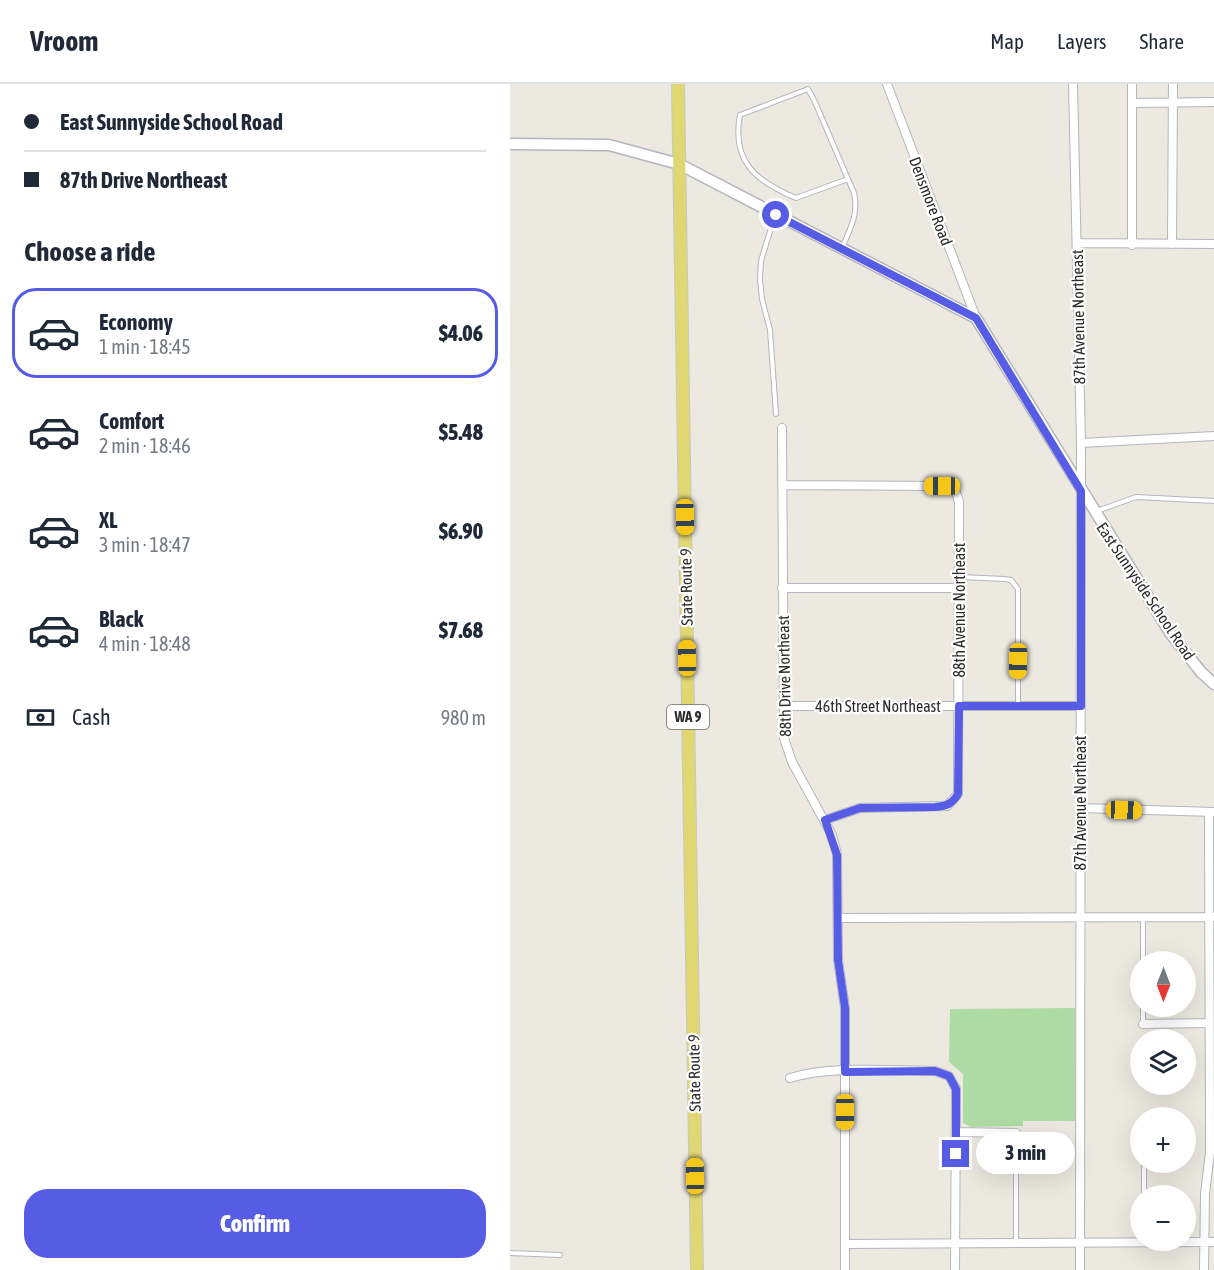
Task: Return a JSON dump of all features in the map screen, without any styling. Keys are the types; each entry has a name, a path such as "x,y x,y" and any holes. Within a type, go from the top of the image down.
{"main road":[{"name":"State Route 9","path":"678,84 697,1270"}],"street":[{"name":"Densmore Road","path":"887,84 976,318"},
{"name":"87th Avenue Northeast","path":"1073,84 1081,443 1080,1270"},
{"path":"1132,84 1132,245"},
{"path":"1172,244 1173,84"},
{"path":"1132,103 1214,102"},
{"path":"510,144 609,145 679,164 976,318"},
{"path":"1077,243 1214,244"},
{"name":"East Sunnyside School Road","path":"976,318 1094,512 1183,651 1214,684"},
{"name":"88th Drive Northeast","path":"783,428 783,706 787,752 825,820 837,855 838,960 845,1008 845,1270"},
{"path":"1081,443 1214,436"},
{"name":"88th Avenue Northeast","path":"783,485 942,486 955,490 959,502 958,794 954,802 947,806 860,808 825,820"},
{"path":"782,588 959,588"},
{"name":"46th Street Northeast","path":"783,706 1081,706"},
{"path":"1080,808 1212,812 1212,917 1208,1023 1210,1152 1205,1194 1204,1270"},
{"path":"838,918 1212,917"},
{"path":"1143,1024 1208,1023"},
{"path":"790,1078 807,1072 935,1071 949,1076 956,1089 955,1270"},
{"path":"956,1132 1016,1133"},
{"path":"845,1244 1130,1241"},
{"path":"1196,1242 1214,1242"}],"lane":[{"path":"842,249 855,217 856,203 848,179 808,90 740,116 736,134 745,162 767,186 796,198 848,179"},
{"path":"776,215 763,253 760,279 762,299 770,330 776,414"},
{"path":"1094,512 1136,497 1214,501"},
{"path":"958,577 1011,580 1018,589 1018,705"},
{"path":"1143,917 1143,951"},
{"path":"1143,1017 1143,1024"},
{"path":"1016,1133 1016,1243"},
{"path":"510,1252 560,1255"}],"green space":[{"path":"1075,1008 1075,1121 1023,1121 1023,1126 971,1127 963,1123 963,1074 949,1062 950,1009"}],"route":[{"path":"776,215 976,318 1081,491 1081,706 959,706 958,794 954,802 947,806 935,807 860,808 848,810 825,820 835,844 838,867 838,960 845,1008 845,1072 935,1071 949,1076 956,1089 956,1154"}]}
